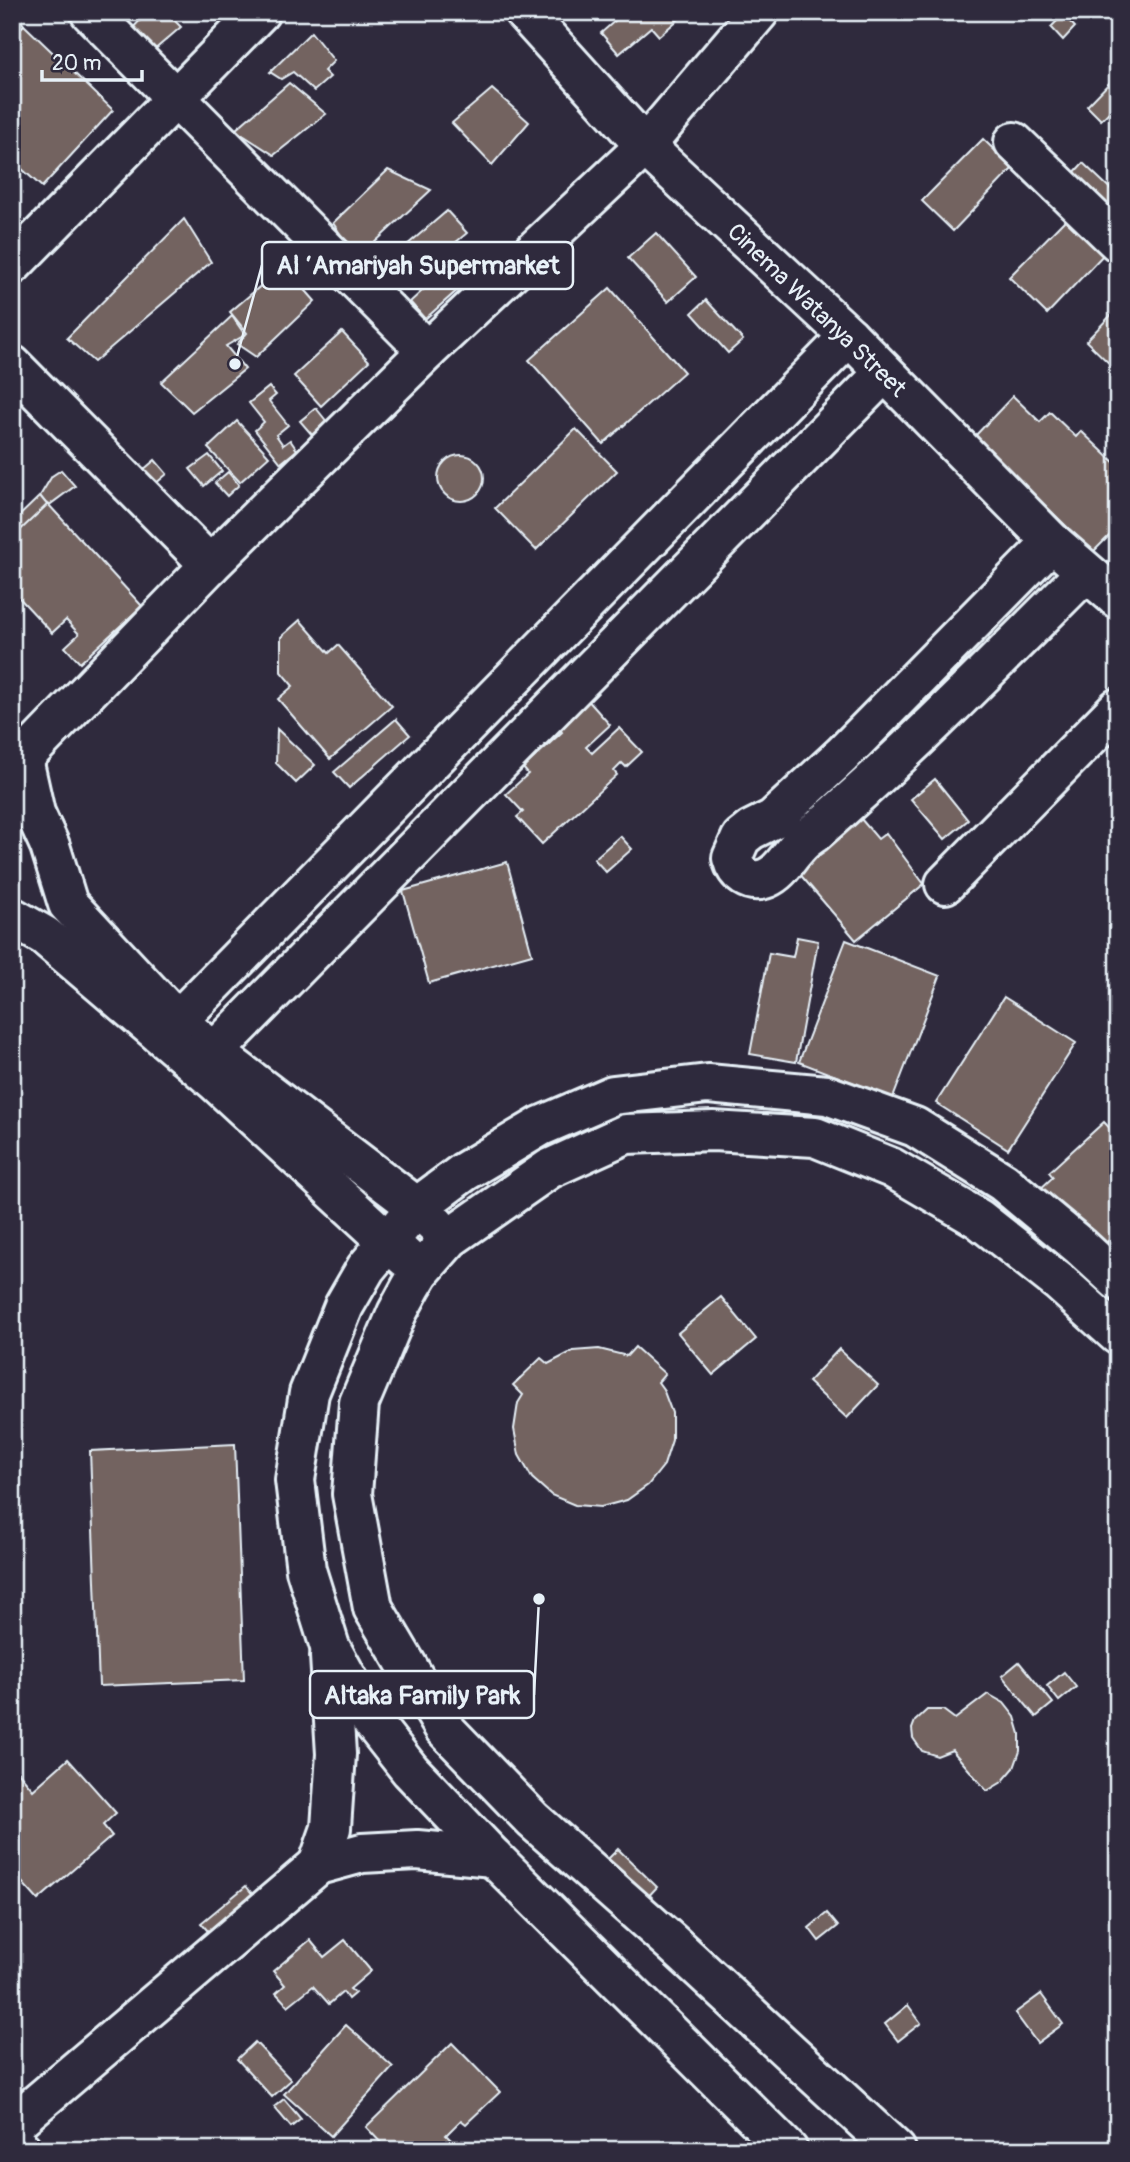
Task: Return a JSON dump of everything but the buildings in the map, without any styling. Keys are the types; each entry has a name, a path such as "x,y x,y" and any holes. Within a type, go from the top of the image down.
{"street":[{"path":"90,12 427,351"},
{"path":"12,265 260,12"},
{"name":"Cinema Watanya Street","path":"524,12 645,146 849,337 1052,542 1118,599"},
{"path":"450,1238 417,1207 177,1021 68,904 50,846 18,764 210,565 427,351 645,146 759,12"},
{"path":"1014,142 1118,242"},
{"path":"177,1021 849,337"},
{"path":"12,365 210,565"},
{"path":"214,1052 884,373"},
{"path":"1052,542 917,680 773,819 741,838 732,858 735,870 755,881 767,878 778,870 797,848 881,775 1085,573"},
{"path":"917,680 947,710"},
{"path":"945,884 1118,708"},
{"path":"12,917 45,936 216,1082 420,1272"},
{"path":"788,2150 493,1857 410,1770 378,1729 330,1647 306,1570 295,1480 309,1393 344,1306 366,1268 417,1207 464,1172 541,1126 613,1095 708,1084 827,1095 915,1128 1003,1182 1081,1247 1111,1303"},
{"path":"896,2150 673,1944 533,1820 444,1728 373,1608 352,1494 359,1403 397,1313 420,1272 450,1238 549,1169 626,1134 713,1130 814,1137 892,1168 979,1219 1059,1282 1111,1303"},
{"path":"317,1865 331,1828 336,1754 330,1647"},
{"path":"12,2125 317,1865 362,1853 417,1850 493,1857"},
{"path":"12,2143 22,2150"}],"place":[{"name":"Al ‘Amariyah Supermarket","path":"235,364"},
{"name":"Altaka Family Park","path":"539,1599"}]}
